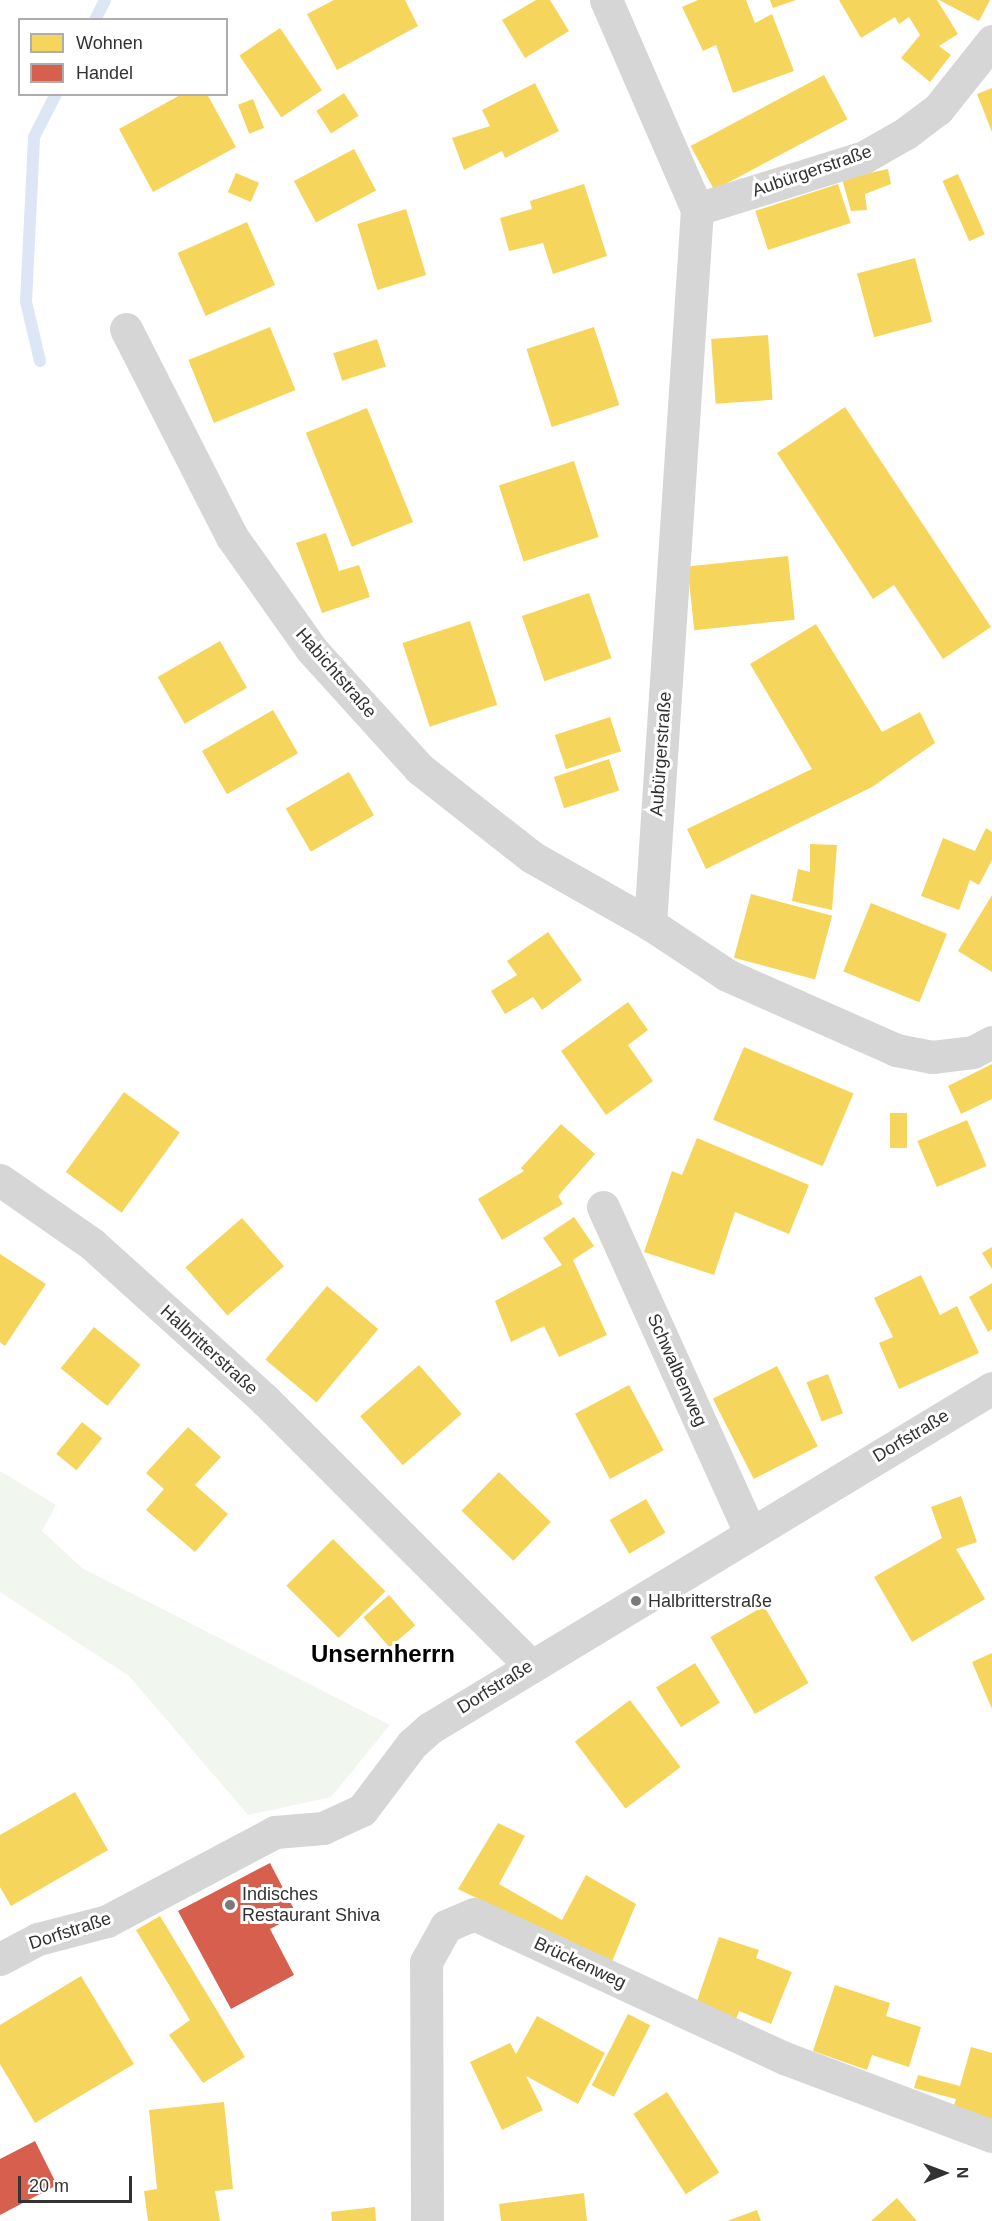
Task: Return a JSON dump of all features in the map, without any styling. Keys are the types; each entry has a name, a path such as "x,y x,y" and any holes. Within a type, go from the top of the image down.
{"street":[{"name":"Aubürgerstraße","path":"606,0 697,209 650,924"},
{"name":"Aubürgerstraße","path":"697,209 864,157 906,133 938,109 992,41"},
{"name":"Habichtstraße","path":"126,329 232,537 312,650 420,769 532,857 650,924"},
{"path":"650,924 727,975 819,1021 896,1050 932,1056 973,1052 992,1042"},
{"name":"Halbritterstraße","path":"0,1179 92,1244 265,1400 530,1665"},
{"name":"Schwalbenweg","path":"603,1207 750,1532"},
{"name":"Dorfstraße","path":"0,1959 38,1939 107,1921 275,1832 322,1828 362,1810 412,1744 530,1665 992,1388"},
{"name":"Brückenweg","path":"427,2221 426,1962 446,1926 474,1914 787,2059 992,2136"}],"shaded area":[{"path":"0,1471 56,1505 42,1531 82,1568 390,1725 331,1797 248,1815 129,1676 0,1592"}],"building: Wohnen":[{"path":"334,0 405,0 418,26 337,70 307,14"},
{"path":"536,0 550,0 569,31 525,58 502,20"},
{"path":"698,0 746,0 755,23 772,14 794,71 733,93 716,45 703,51 682,7"},
{"path":"770,0 796,0 773,8"},
{"path":"839,0 937,0 958,34 939,46 951,55 930,82 901,58 920,35 909,17 899,24 895,17 861,38"},
{"path":"939,0 990,0 979,21"},
{"path":"280,28 322,90 281,118 239,55"},
{"path":"824,75 847,119 714,190 691,146"},
{"path":"535,83 559,131 505,158 502,151 464,170 452,138 490,126 482,110"},
{"path":"992,88 992,132 977,94"},
{"path":"344,93 359,116 331,134 316,111"},
{"path":"178,96 208,96 236,147 153,192 119,129"},
{"path":"253,99 264,128 249,134 238,105"},
{"path":"354,149 376,190 316,222 294,181"},
{"path":"888,169 891,184 865,194 867,210 851,211 842,179"},
{"path":"236,173 259,183 251,202 228,192"},
{"path":"958,174 985,234 969,241 942,181"},
{"path":"584,184 607,256 553,274 543,243 509,251 500,218 532,209 530,201"},
{"path":"838,184 851,223 768,250 755,211"},
{"path":"406,209 426,275 377,290 357,224"},
{"path":"247,222 275,285 206,316 178,253"},
{"path":"915,258 932,322 874,337 857,274"},
{"path":"270,327 295,390 214,423 188,360"},
{"path":"594,327 619,405 552,427 526,349"},
{"path":"768,335 773,400 716,404 711,339"},
{"path":"377,339 386,367 342,381 333,353"},
{"path":"845,407 991,627 943,659 894,585 873,599 777,453"},
{"path":"367,408 413,522 352,547 306,433"},
{"path":"574,461 599,537 524,561 499,485"},
{"path":"326,533 339,571 359,565 370,597 322,613 296,543"},
{"path":"788,556 795,620 694,630 688,567"},
{"path":"589,593 611,658 544,681 522,616"},
{"path":"470,621 497,705 430,727 402,643"},
{"path":"816,624 882,732 920,712 935,743 872,787 706,869 687,829 812,769 750,664"},
{"path":"220,641 247,688 185,724 158,677"},
{"path":"273,710 298,753 227,794 202,751"},
{"path":"610,717 621,751 566,769 555,735"},
{"path":"609,759 619,790 564,808 554,777"},
{"path":"349,772 374,815 311,852 286,808"},
{"path":"986,828 992,832 992,860 979,885 970,880 959,910 921,896 943,838 975,851"},
{"path":"810,844 837,845 832,910 792,901 798,869 810,872"},
{"path":"751,894 832,916 815,979 734,958"},
{"path":"992,895 992,972 958,951"},
{"path":"871,903 947,934 919,1002 843,972"},
{"path":"548,932 582,980 542,1010 533,997 505,1014 491,991 517,975 507,961"},
{"path":"628,1002 648,1030 628,1045 653,1081 606,1115 561,1051"},
{"path":"744,1047 854,1093 823,1166 713,1120"},
{"path":"992,1064 992,1099 961,1114 948,1086"},
{"path":"124,1092 180,1133 122,1213 66,1172"},
{"path":"890,1113 907,1113 907,1148 890,1148"},
{"path":"967,1120 987,1166 937,1187 917,1141"},
{"path":"561,1124 595,1154 558,1196 563,1204 502,1240 478,1199 524,1171 521,1168"},
{"path":"697,1138 809,1185 789,1234 735,1212 714,1275 644,1252 672,1171 682,1175"},
{"path":"574,1217 594,1246 573,1260 607,1335 559,1357 544,1326 511,1342 495,1301 562,1265 543,1238"},
{"path":"242,1218 284,1266 227,1316 185,1267"},
{"path":"992,1247 992,1269 982,1253"},
{"path":"0,1254 46,1284 5,1346 0,1342"},
{"path":"921,1275 940,1315 957,1306 979,1353 899,1389 879,1343 893,1337 874,1298"},
{"path":"992,1283 992,1329 988,1332 969,1297"},
{"path":"327,1286 378,1329 317,1403 265,1360"},
{"path":"94,1327 141,1365 107,1406 61,1368"},
{"path":"419,1365 462,1414 403,1465 360,1416"},
{"path":"777,1366 818,1446 754,1479 713,1399"},
{"path":"828,1374 843,1413 822,1421 807,1382"},
{"path":"629,1385 664,1450 610,1479 575,1414"},
{"path":"82,1422 102,1438 76,1470 56,1454"},
{"path":"188,1427 221,1457 195,1485 228,1514 195,1552 146,1510 164,1489 146,1473"},
{"path":"499,1472 551,1522 513,1561 461,1511"},
{"path":"961,1496 977,1542 956,1549 985,1599 912,1642 874,1577 942,1538 931,1507"},
{"path":"646,1499 666,1533 629,1554 610,1520"},
{"path":"333,1539 385,1591 339,1638 286,1586"},
{"path":"389,1595 415,1625 390,1647 363,1617"},
{"path":"764,1606 809,1683 755,1714 710,1637"},
{"path":"992,1653 992,1709 972,1662"},
{"path":"695,1663 720,1703 681,1727 656,1687"},
{"path":"630,1700 681,1767 625,1809 575,1742"},
{"path":"75,1792 108,1850 11,1906 0,1887 0,1835"},
{"path":"498,1823 525,1836 499,1884 562,1920 586,1875 636,1904 611,1964 458,1889"},
{"path":"160,1916 245,2057 203,2083 169,2035 190,2020 136,1930"},
{"path":"719,1937 759,1950 756,1958 792,1972 771,2024 739,2011 735,2022 696,2004"},
{"path":"81,1976 134,2064 35,2123 0,2064 0,2025"},
{"path":"835,1985 890,2003 886,2016 921,2027 909,2067 872,2055 867,2070 813,2051"},
{"path":"628,2014 650,2025 614,2097 592,2085"},
{"path":"537,2016 605,2053 578,2104 526,2076 543,2110 502,2130 470,2062 510,2043 516,2054"},
{"path":"971,2047 992,2053 992,2119 953,2108 956,2099 914,2088 918,2075 960,2086"},
{"path":"667,2092 719,2173 686,2194 633,2114"},
{"path":"224,2102 233,2189 215,2191 220,2221 148,2221 144,2191 157,2189 149,2110"},
{"path":"584,2193 587,2221 501,2221 499,2204"},
{"path":"897,2198 917,2221 871,2221"},
{"path":"375,2207 376,2221 332,2221 331,2212"},
{"path":"757,2210 761,2221 727,2221"}],"building: Handel":[{"path":"270,1863 297,1915 270,1929 294,1975 231,2009 178,1911"},
{"path":"35,2141 57,2185 0,2215 0,2159"}],"waterway":[{"path":"96,18 105,0"},
{"path":"40,361 26,302 34,137 55,96"}],"place":[{"name":"Halbritterstraße","path":"636,1601"},
{"name":"Indisches Restaurant Shiva","path":"230,1905"}],"district":[{"name":"Unsernherrn","path":"383,1654"}]}
